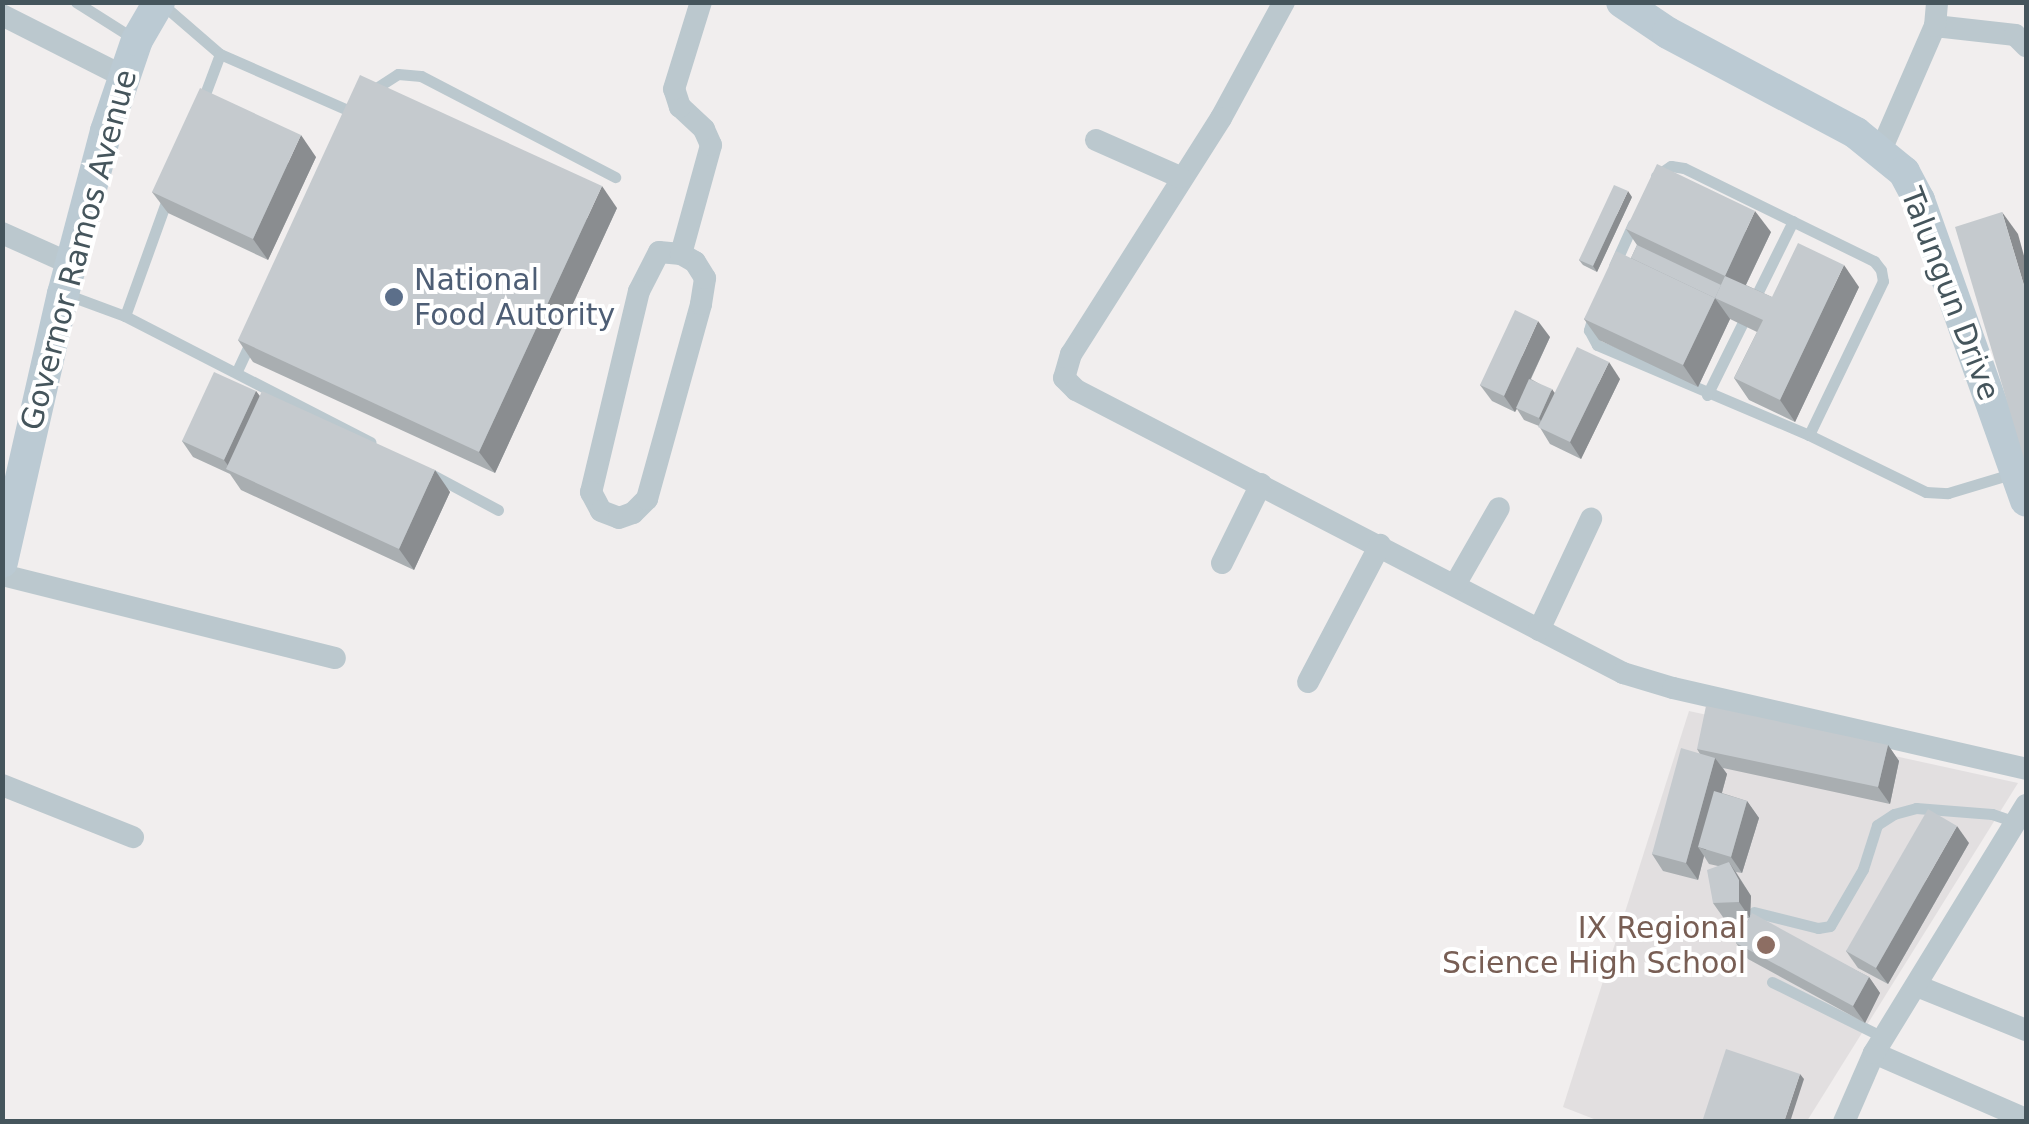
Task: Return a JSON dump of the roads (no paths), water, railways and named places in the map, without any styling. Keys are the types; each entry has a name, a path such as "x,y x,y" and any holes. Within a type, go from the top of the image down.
{"street":[{"name":"Governor Ramos Avenue","path":"2,562 13,456 67,279 122,76 159,2"},
{"path":"681,254 712,144 704,129 680,107 674,88 701,2"},
{"path":"1284,2 1239,88 1071,354 1064,378 1076,390 1624,672 1673,688 2026,769"},
{"name":"Talungun Drive","path":"1622,2 1668,34 1881,150 1904,172 1919,200 2022,486"},
{"path":"1881,150 1935,26 1937,2"},
{"path":"2,16 122,76"},
{"path":"1935,26 2014,35 2026,46"},
{"path":"1096,140 1180,177"},
{"path":"2,232 67,279"},
{"path":"660,252 681,254 695,262 704,278 701,304 647,500 633,513 619,518 601,511 591,492 639,291 650,263 660,252"},
{"path":"1222,563 1261,484"},
{"path":"1456,583 1500,508"},
{"path":"1539,630 1591,519"},
{"path":"1308,682 1380,544"},
{"path":"2,575 336,658"},
{"path":"2,785 133,837"},
{"path":"1844,1122 1878,1045 2021,813"},
{"path":"1917,986 2026,1030"},
{"path":"1878,1045 2026,1118"}],"lane":[{"path":"76,2 137,40"},
{"path":"159,2 220,54 356,114"},
{"path":"199,110 220,54"},
{"path":"348,131 356,114 384,79 398,74 420,76 614,177"},
{"path":"1651,183 1659,171 1671,166 1684,168 1874,261 1882,281 1810,435"},
{"path":"124,316 172,185"},
{"path":"1612,272 1635,219"},
{"path":"1707,395 1793,221"},
{"path":"67,279 124,316 378,446"},
{"path":"1596,308 1588,330 1597,345 1707,395 1810,435 1926,492 2022,486"},
{"path":"237,371 261,320"},
{"path":"412,464 498,510"},
{"path":"1754,912 1818,928 1830,926 1864,869 1878,825 1894,814 1916,808 2021,813"},
{"path":"1772,982 1878,1045"}],"place":[{"name":"National Food Autority","path":"394,297"},
{"name":"IX Regional Science High School","path":"1766,945"}]}
